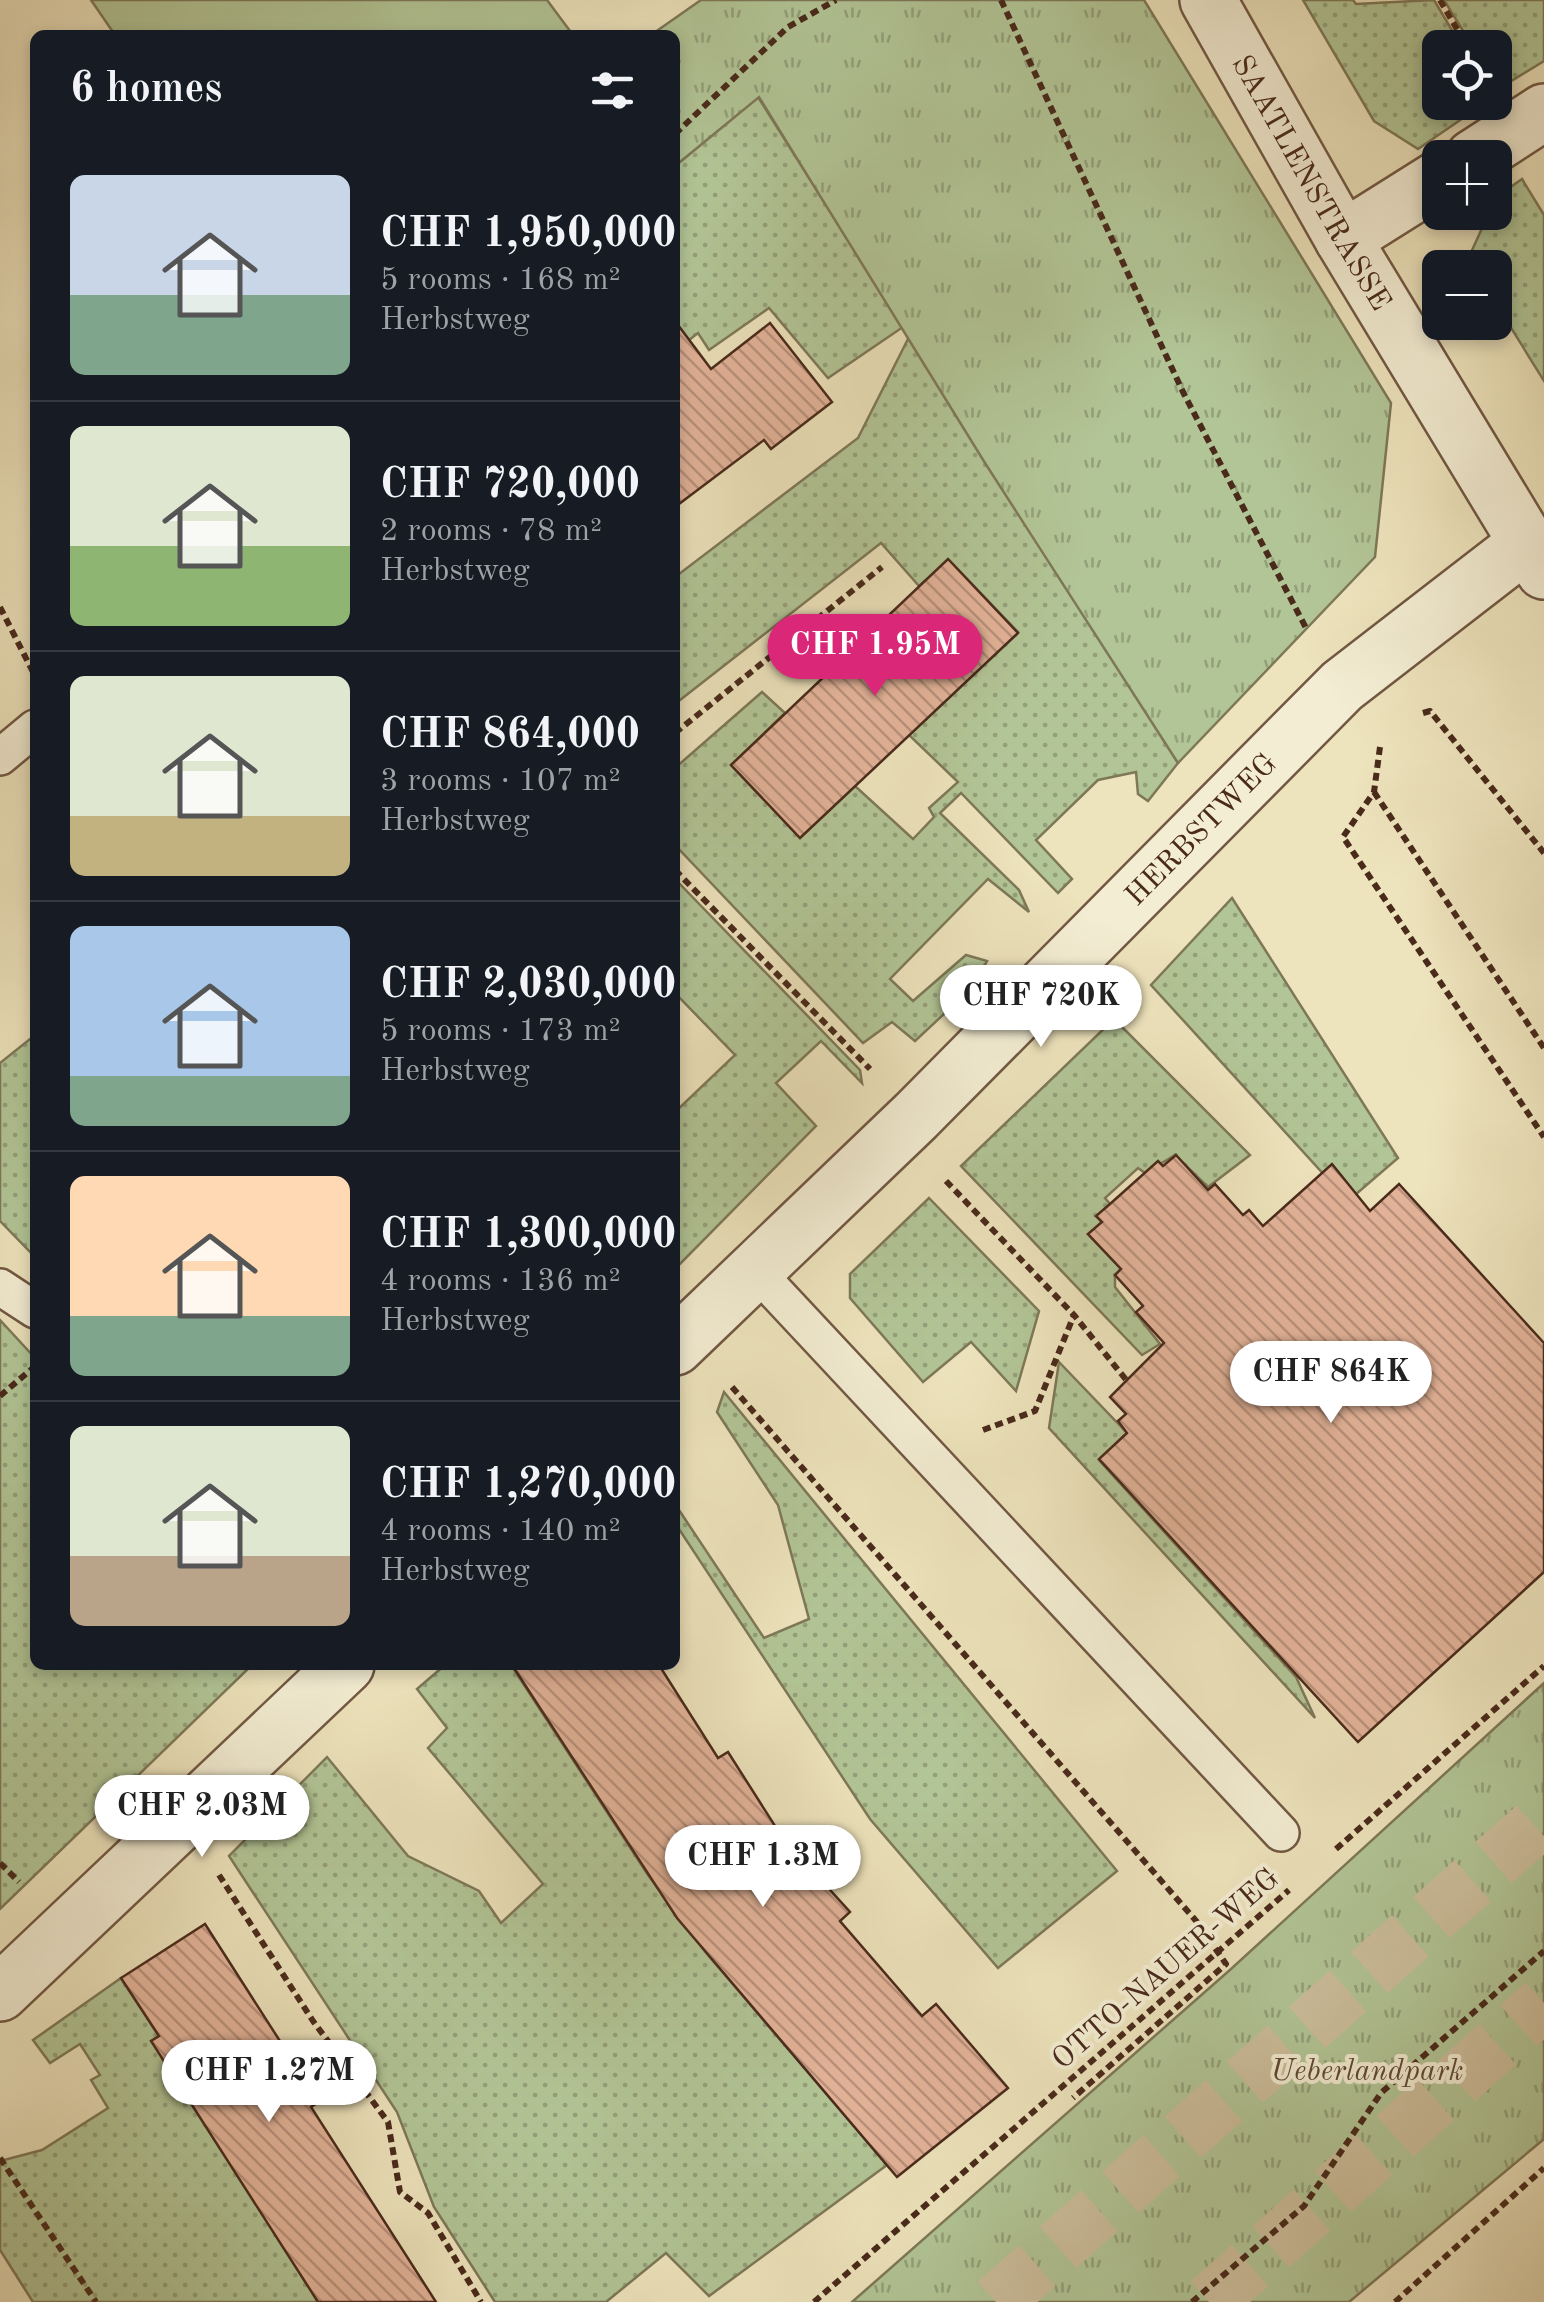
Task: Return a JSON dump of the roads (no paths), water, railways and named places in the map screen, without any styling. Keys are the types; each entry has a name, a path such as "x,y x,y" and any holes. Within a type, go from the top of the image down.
{"street":[{"name":"SAATLENSTRASSE","path":"1208,0 1342,238 1535,557"},
{"path":"1501,140 1544,112"},
{"path":"1342,238 1422,189"},
{"name":"HERBSTWEG","path":"680,1343 916,1116 1342,686 1535,557"},
{"path":"0,1993 341,1670"}],"lane":[{"path":"0,756 30,732"},
{"path":"755,1270 1281,1833"},
{"path":"0,1288 30,1307"}],"tunnel":[{"path":"996,2302 1544,1818"},
{"path":"1209,2302 1544,2003"}],"park label":[{"name":"Ueberlandpark","path":"1367,2070"}]}
